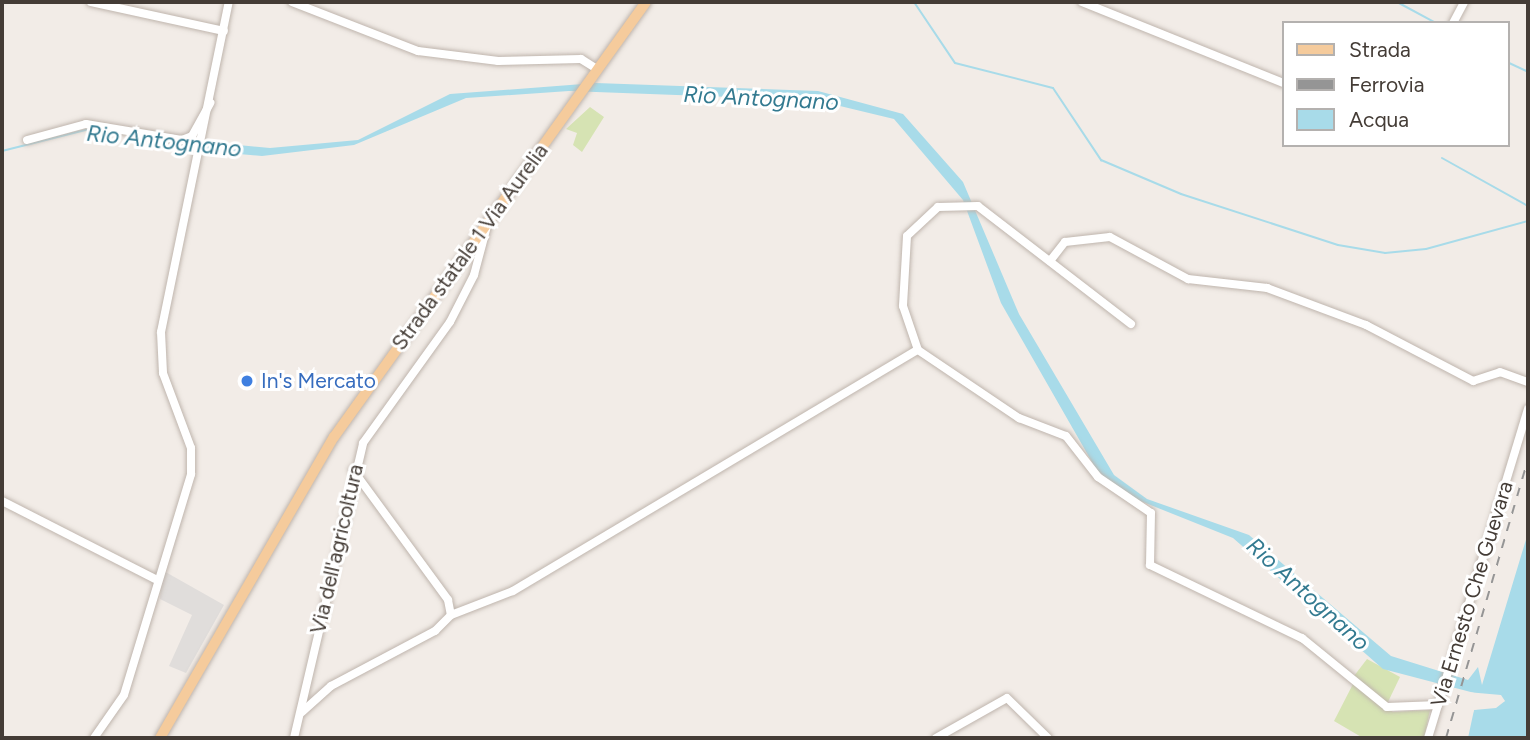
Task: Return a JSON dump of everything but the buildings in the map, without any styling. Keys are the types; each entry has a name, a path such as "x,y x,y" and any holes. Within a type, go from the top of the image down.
{"main road":[{"name":"Strada statale 1 Via Aurelia","path":"160,738 307,478 646,2"}],"street":[{"path":"91,2 224,31"},
{"path":"94,738 124,695 155,579 193,462 163,373 161,332 229,2"},
{"path":"292,2 418,51 499,61 581,60 596,71"},
{"path":"1082,2 1282,83"},
{"path":"1454,21 1464,2"},
{"path":"27,140 86,124 183,140 192,136 210,103"},
{"path":"1131,324 978,206 960,204 938,207 907,236 904,306 918,350 1019,418 1066,436 1098,477 1151,513 1150,565 1303,638 1387,707 1438,705"},
{"name":"Via dell'agricoltura","path":"294,738 302,712 353,470 378,415 450,322 474,275 487,226"},
{"path":"1049,261 1065,242 1110,237 1188,279 1266,288 1366,325 1473,381 1500,372 1528,382"},
{"path":"302,712 331,686 435,631 451,615 513,591 918,350"},
{"name":"Via Ernesto Che Guevara","path":"1428,738 1528,409"},
{"path":"353,470 448,600 451,615"},
{"path":"2,501 155,579"},
{"path":"936,738 1007,698 1048,738"}],"green space":[{"path":"590,107 604,117 582,152 573,145 577,133 566,129"},
{"path":"1367,659 1400,677 1387,704 1354,676"},
{"path":"1353,684 1393,712 1430,710 1424,738 1363,738 1334,721"}],"shaded area":[{"path":"162,570 224,605 186,673 169,666 192,615 160,599"}],"water":[{"path":"596,83 818,91 903,114 963,182 1019,314 1114,475 1147,499 1249,535 1391,656 1468,680 1478,667 1482,685 1528,533 1528,738 1468,738 1474,710 1505,701 1383,669 1233,538 1118,492 1096,469 1001,303 963,200 894,119 815,100 569,91 466,98 354,145 262,156 205,151 208,142 270,148 358,140 450,94"}],"pier":[{"path":"1467,692 1501,695 1505,701 1496,708 1474,710 1464,738 1471,708 1501,701"}],"waterway":[{"path":"914,2 955,63 1053,88 1101,160 1181,194 1338,245 1385,253 1426,249 1528,221"},
{"path":"1397,2 1432,21"},
{"path":"1509,63 1528,72"},
{"name":"Rio Antognano","path":"2,151 89,129"},
{"name":"Rio Antognano","path":"143,137 196,147"},
{"path":"1442,158 1528,206"}],"railway":[{"path":"1446,738 1528,460"}],"place":[{"name":"In's Mercato","path":"247,381"}]}
